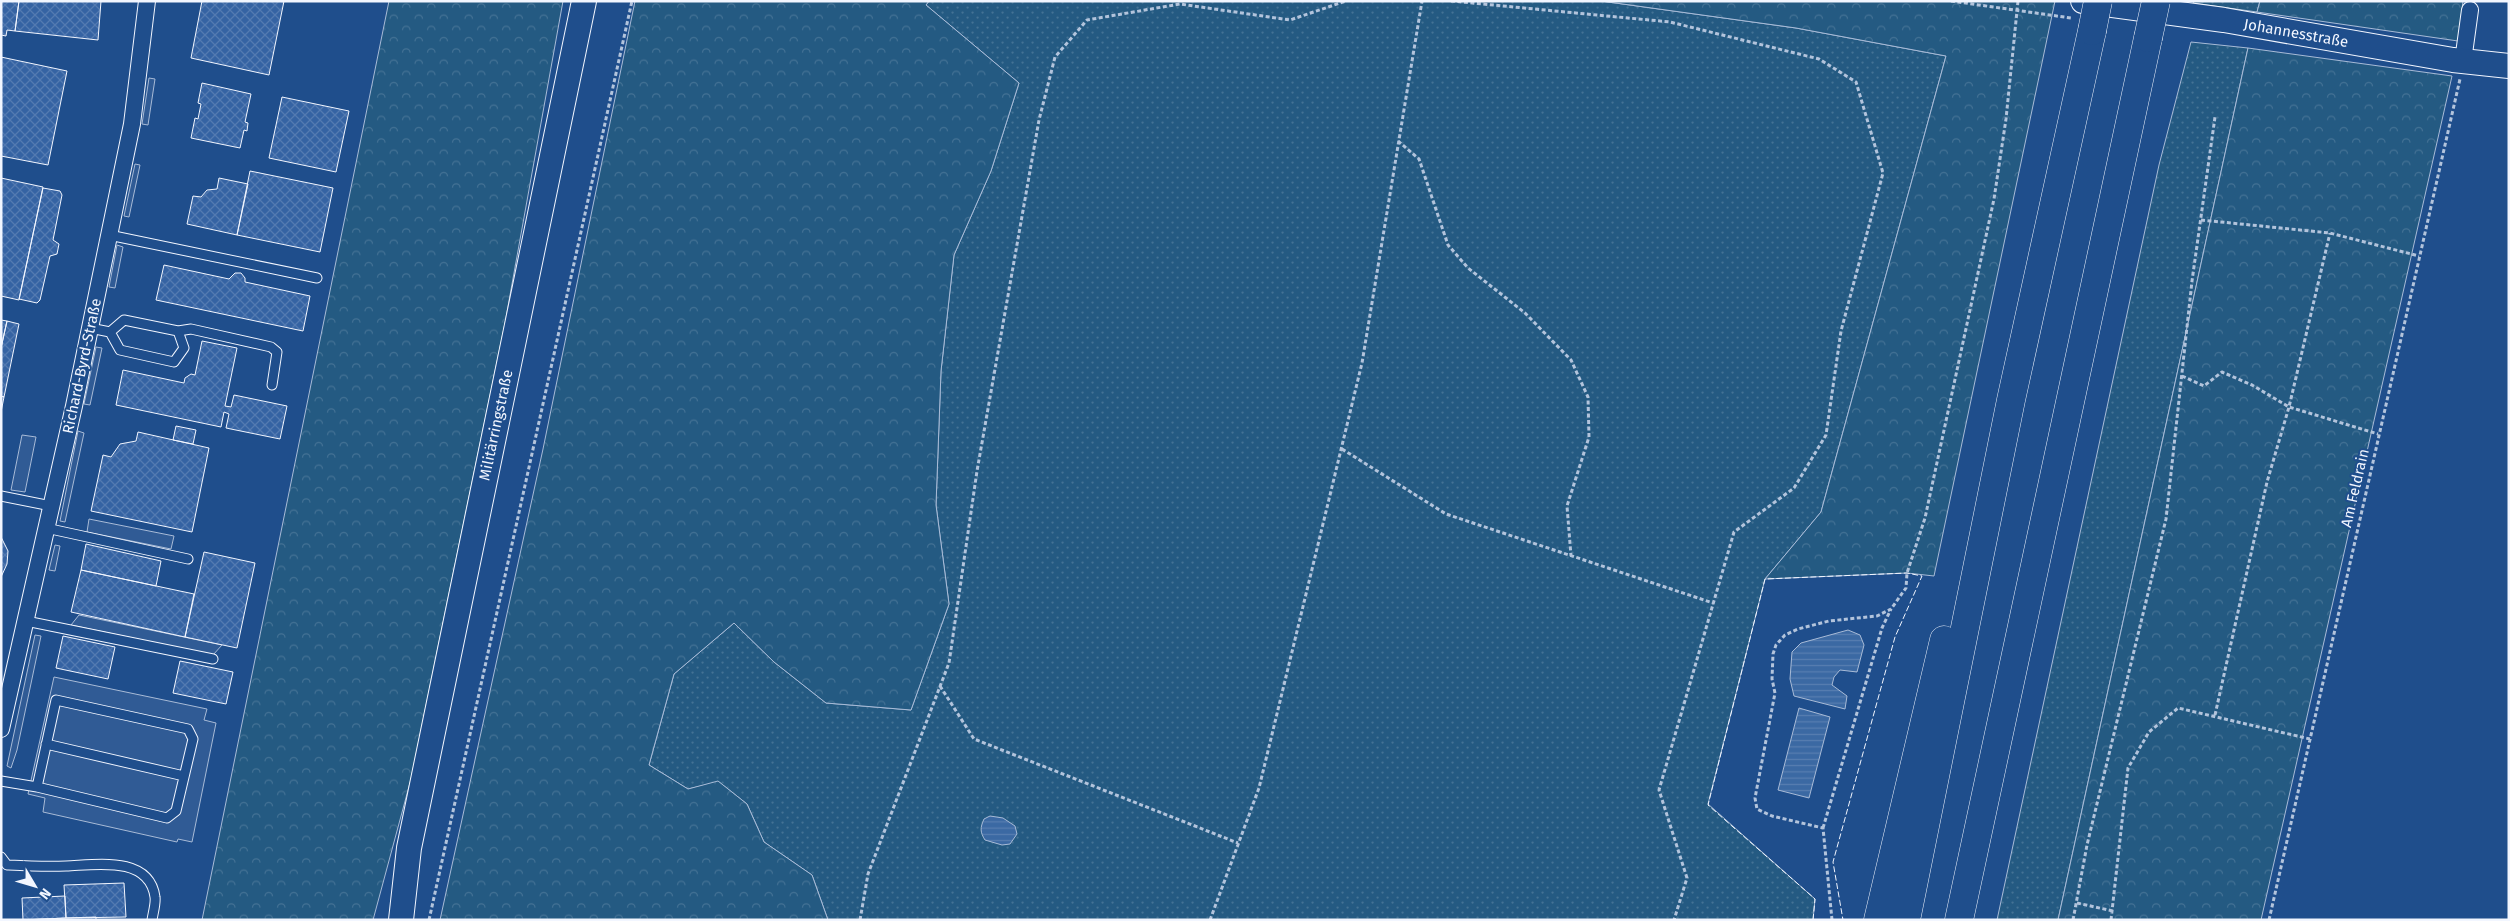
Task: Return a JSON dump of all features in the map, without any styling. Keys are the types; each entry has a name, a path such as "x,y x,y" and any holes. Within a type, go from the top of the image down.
{"highway":[{"path":"1906,920 2011,400 2098,1"},
{"path":"1959,920 2156,1"},
{"path":"1878,920 1996,415 2011,400"}],"main road":[{"name":"Militärringstraße","path":"387,920 409,848 584,1"},
{"name":"Johannesstraße","path":"2083,1 2230,21 2463,61 2509,66"},
{"name":"Militärringstraße","path":"401,920 409,848"}],"street":[{"name":"Richard-Byrd-Straße","path":"1,729 4,703 26,621 52,506 132,124 147,1"},
{"path":"2463,61 2470,10"}],"lane":[{"path":"109,235 317,278"},
{"path":"110,332 124,320 178,331 192,329 271,347 277,352 272,385"},
{"path":"90,328 110,332 120,350 174,362 184,348 178,331"},
{"path":"1,496 52,506"},
{"path":"46,528 188,559"},
{"path":"26,621 213,659"},
{"path":"1,781 37,787 167,818 176,811 193,739 188,729 56,700 37,787"},
{"path":"46,744 184,776"},
{"path":"1,857 4,866 57,867 119,864 135,869 147,880 155,896 152,920"}],"path":[{"path":"429,920 632,1"},
{"path":"860,920 868,874 949,663 977,471 1039,120 1055,57 1087,20 1180,4 1290,20 1346,1"},
{"path":"1210,920 1259,788 1362,363 1422,1"},
{"path":"1451,1 1670,22 1819,59 1856,82 1883,173 1841,331 1826,435 1794,488 1734,532 1659,790 1687,878 1674,920"},
{"path":"1832,920 1823,828 1882,628 1906,588 1907,573 1925,518 1994,199 2006,119 2018,1"},
{"name":"Am Feldrain","path":"2269,920 2463,61"},
{"path":"2073,920 2087,845 2166,519 2201,220 2216,117"},
{"path":"1398,141 1419,159 1448,245 1468,268 1525,313 1571,360 1588,397 1589,437 1567,506 1571,556"},
{"path":"2201,220 2330,233 2419,256"},
{"path":"2215,715 2267,482 2289,407 2330,233"},
{"path":"2182,376 2204,386 2222,372 2252,385 2289,407 2378,434"},
{"path":"1342,449 1446,514 1713,603"},
{"path":"1823,828 1772,816 1757,809 1755,798 1775,692 1772,679 1773,654 1776,645 1785,635 1798,629 1829,621 1877,616 1892,609"},
{"path":"940,685 974,739 1238,843"},
{"path":"2111,920 2128,768 2149,732 2178,708 2215,715 2310,739"},
{"path":"2077,903 2113,911"}],"green space":[{"path":"389,1 563,1 505,323 411,779 373,920 202,920"},
{"path":"635,1 929,1 926,5 1019,83 991,171 954,255 941,371 936,505 949,604 911,710 826,703 774,662 734,623 674,674 649,765 688,789 718,781 747,804 764,842 812,875 828,920 440,920 543,449"},
{"path":"929,1 1601,1 1796,28 1946,56 1821,512 1765,579 1708,804 1815,899 1813,920 828,920 812,875 764,842 747,804 719,782 688,789 649,765 674,674 734,623 774,662 826,703 911,710 949,604 936,505 941,371 954,255 991,171 1019,83 926,5"},
{"path":"1601,1 2055,1 1934,576 1907,573 1765,579 1821,512 1946,56 1796,28"},
{"path":"2194,1 2260,1 2257,12 2193,3"},
{"path":"2260,1 2463,1 2458,41 2257,12"},
{"path":"2191,42 2248,48 2058,920 1997,920 2159,165"},
{"path":"2248,48 2452,76 2261,920 2058,920"}],"shaded area":[{"path":"149,78 155,79 148,125 142,124"},
{"path":"135,164 140,165 129,217 124,216"},
{"path":"117,245 123,247 115,288 109,287"},
{"path":"96,347 102,348 90,405 84,404"},
{"path":"78,431 84,433 65,522 60,521"},
{"path":"22,435 36,437 25,492 11,490"},
{"path":"89,519 174,536 171,549 87,532"},
{"path":"55,545 60,546 55,571 49,570"},
{"path":"79,615 222,645 213,655 71,625"},
{"path":"1848,630 1860,635 1864,645 1857,672 1840,670 1834,677 1832,685 1847,696 1845,709 1794,696 1790,679 1792,652 1801,643"},
{"path":"35,635 41,636 17,750 11,768 7,766"},
{"path":"54,677 207,709 204,720 216,723 192,842 178,839 177,842 43,812 45,798 28,794"},
{"path":"1799,708 1830,717 1809,798 1778,790"},
{"path":"990,816 1003,818 1015,826 1017,834 1010,844 1002,845 985,840 981,832 982,825 984,819"}],"building":[{"path":"1,1 19,1 15,31 7,30 6,36 1,35"},
{"path":"19,1 101,1 98,40 15,31"},
{"path":"202,1 284,1 269,75 191,58"},
{"path":"1,57 67,71 48,165 1,156"},
{"path":"202,83 251,94 245,122 248,123 247,131 244,130 240,148 191,138 195,118 198,119 201,104 198,103"},
{"path":"282,97 349,111 336,172 269,158"},
{"path":"250,171 333,188 320,252 237,235"},
{"path":"1,178 43,187 19,300 1,296"},
{"path":"219,178 248,184 237,235 187,224 193,196 201,197 207,190 217,189"},
{"path":"43,188 60,191 62,195 53,240 59,244 57,254 50,256 40,300 37,303 19,299"},
{"path":"164,265 229,279 235,273 241,273 245,278 245,282 310,296 303,331 156,300"},
{"path":"1,320 7,321 1,348"},
{"path":"7,321 19,324 4,397 1,396 1,348"},
{"path":"202,341 237,348 225,406 231,407 234,395 287,406 280,439 226,428 229,414 224,412 221,427 116,405 123,370 184,383 185,378 191,374 195,375"},
{"path":"1,396 4,397 1,412"},
{"path":"176,426 196,430 193,444 173,440"},
{"path":"138,432 209,448 192,532 91,511 103,455 111,457 120,444 136,441"},
{"path":"1,537 8,551 7,564 1,577"},
{"path":"86,544 161,561 156,586 81,570"},
{"path":"204,552 255,563 237,648 185,637"},
{"path":"81,570 194,594 185,637 71,612"},
{"path":"63,636 115,647 108,679 56,668"},
{"path":"180,661 233,672 226,704 173,693"},
{"path":"124,883 126,917 66,918 64,885"},
{"path":"65,896 66,918 23,920 22,898"},
{"path":"96,917 96,920 19,920 66,918"}],"fence":[{"path":"1813,920 1815,899 1708,805 1765,579 1907,573 1922,576 1895,637 1833,862 1843,920"}]}
